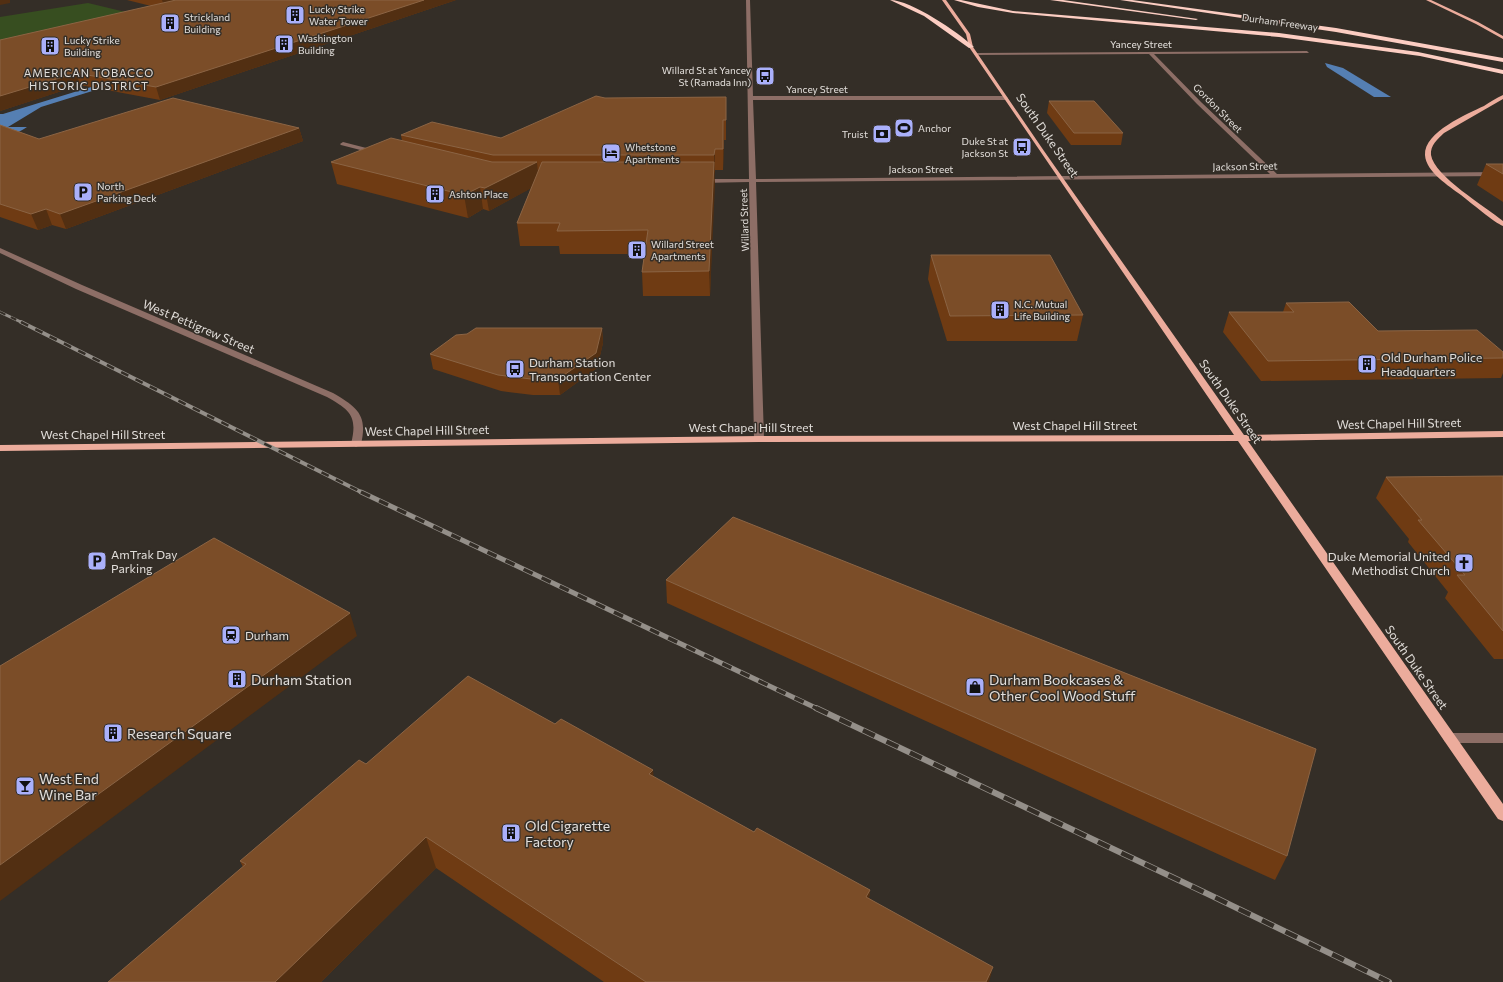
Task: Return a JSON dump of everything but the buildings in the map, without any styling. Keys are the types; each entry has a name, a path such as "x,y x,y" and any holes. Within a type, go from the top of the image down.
{"highway":[{"path":"892,0 926,15 971,47"},
{"path":"956,0 978,6 1013,12 1279,35 1424,55"},
{"path":"1052,0 1204,20"},
{"name":"Durham Freeway","path":"1122,0 1336,30 1503,60"},
{"name":"Durham Freeway","path":"1235,25 1312,36 1424,55 1503,72"}],"main road":[{"name":"South Duke Street","path":"944,0 968,34 971,47 1005,98 1503,815"},
{"path":"1428,0 1477,23 1503,38"},
{"path":"1503,97 1454,124 1430,144 1429,160 1438,174 1503,224"},
{"name":"West Chapel Hill Street","path":"0,448 759,440 1240,438 1503,434"},
{"path":"0,452 11,448"}],"street":[{"name":"Willard Street","path":"748,0 759,440"},
{"name":"Yancey Street","path":"976,54 1307,52"},
{"name":"Gordon Street","path":"1150,53 1199,103 1275,176"},
{"name":"Yancey Street","path":"750,98 1005,98"},
{"path":"343,144 384,154"},
{"name":"Jackson Street","path":"693,181 1503,174"},
{"name":"West Pettigrew Street","path":"0,250 79,287 330,395 348,405 356,413 360,423 360,433 356,444"},
{"path":"1450,738 1503,738"}],"green space":[{"path":"88,3 138,15 0,45 0,17"}],"water":[{"path":"298,27 41,107 8,127 27,127 21,131 7,135 0,135 0,114"},
{"path":"1325,63 1343,68 1391,97 1374,97 1327,67"}],"railway":[{"path":"0,312 23,323"},
{"path":"23,323 361,492"},
{"path":"361,492 818,709"},
{"path":"816,708 1210,895 1389,982"}],"place":[{"name":"Lucky Strike Water Tower","path":"295,15"},
{"name":"Strickland Building","path":"170,23"},
{"name":"Washington Building","path":"284,44"},
{"name":"Lucky Strike Building","path":"50,46"},
{"name":"Willard St at Yancey St (Ramada Inn)","path":"765,76"},
{"name":"Anchor","path":"904,128"},
{"name":"Truist","path":"882,134"},
{"name":"Duke St at Jackson St","path":"1022,147"},
{"name":"Whetstone Apartments","path":"611,153"},
{"name":"North Parking Deck","path":"83,192"},
{"name":"Ashton Place","path":"435,194"},
{"name":"Willard Street Apartments","path":"637,250"},
{"name":"N.C. Mutual Life Building","path":"1000,310"},
{"name":"Old Durham Police Headquarters","path":"1367,364"},
{"name":"Durham Station Transportation Center","path":"515,369"},
{"name":"AmTrak Day Parking","path":"97,561"},
{"name":"Duke Memorial United Methodist Church","path":"1464,563"},
{"name":"Durham","path":"231,635"},
{"name":"Durham Station","path":"237,679"},
{"name":"Durham Bookcases & Other Cool Wood Stuff","path":"975,687"},
{"name":"Research Square","path":"113,733"},
{"name":"West End Wine Bar","path":"25,786"},
{"name":"Old Cigarette Factory","path":"511,833"}],"district":[{"name":"AMERICAN TOBACCO HISTORIC DISTRICT","path":"89,78"}]}
